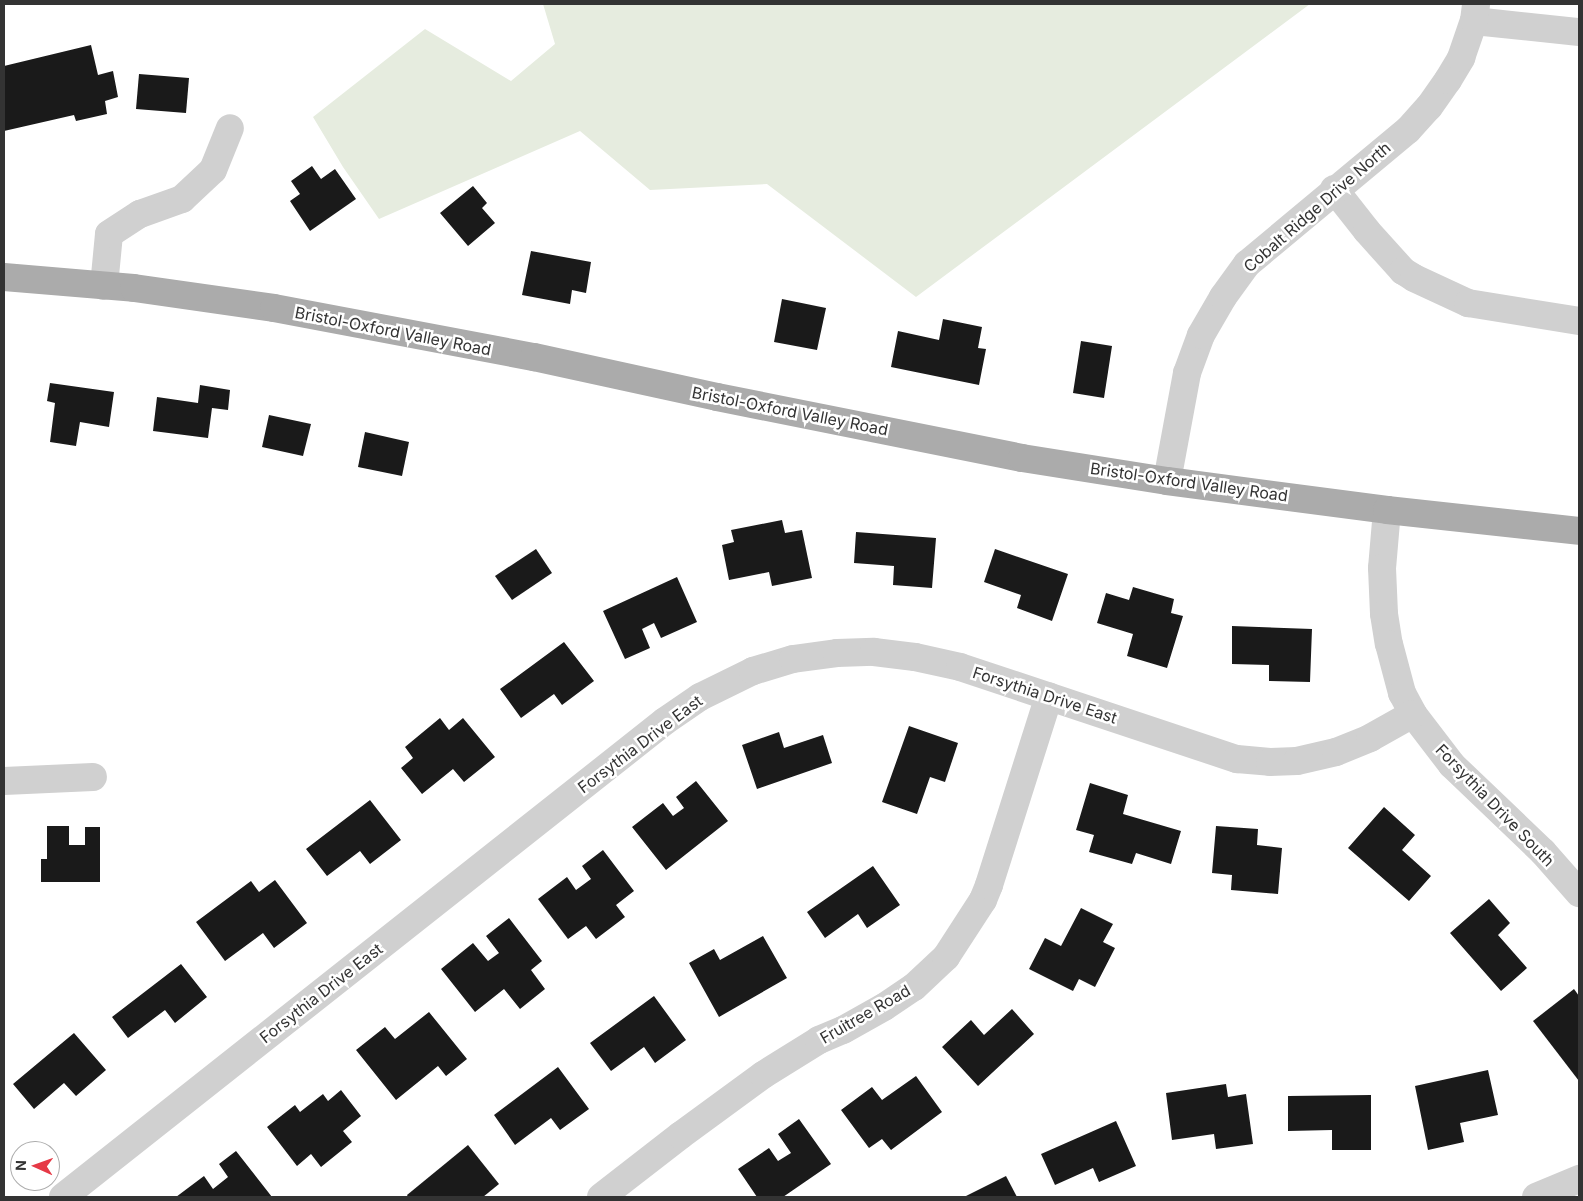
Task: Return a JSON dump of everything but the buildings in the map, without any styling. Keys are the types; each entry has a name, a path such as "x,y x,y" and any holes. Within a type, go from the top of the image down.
{"main road":[{"name":"Bristol-Oxford Valley Road","path":"4,277 104,286 284,310 534,357 717,397 1022,458 1167,481 1387,510 1579,531"}],"street":[{"path":"1475,12 1579,32"},
{"name":"Cobalt Ridge Drive North","path":"1167,481 1187,373 1201,335 1223,297 1247,264 1334,189 1408,130 1429,107 1461,58 1475,12"},
{"path":"104,286 109,234 140,214 182,199 212,170 230,128"},
{"path":"1334,189 1367,231 1403,271 1414,278 1468,303 1579,321"},
{"name":"Forsythia Drive South","path":"1387,510 1382,568 1384,614 1389,644 1400,685 1413,714 1452,765 1543,852 1579,893"},
{"name":"Forsythia Drive East","path":"63,1197 665,721 700,697 753,671 793,659 837,653 874,652 915,657 960,667 1237,759 1270,762 1297,761 1336,752 1370,738 1413,714"},
{"name":"Fruitree Road","path":"601,1197 763,1075 819,1040 843,1030 884,1007 914,987 946,957 990,885 1049,696"},
{"path":"4,781 93,776"},
{"path":"1536,1197 1579,1179"}],"shaded area":[{"path":"543,4 1310,4 916,297 767,184 650,190 580,131 379,219 343,167 313,117 425,29 511,81 555,44"}]}
